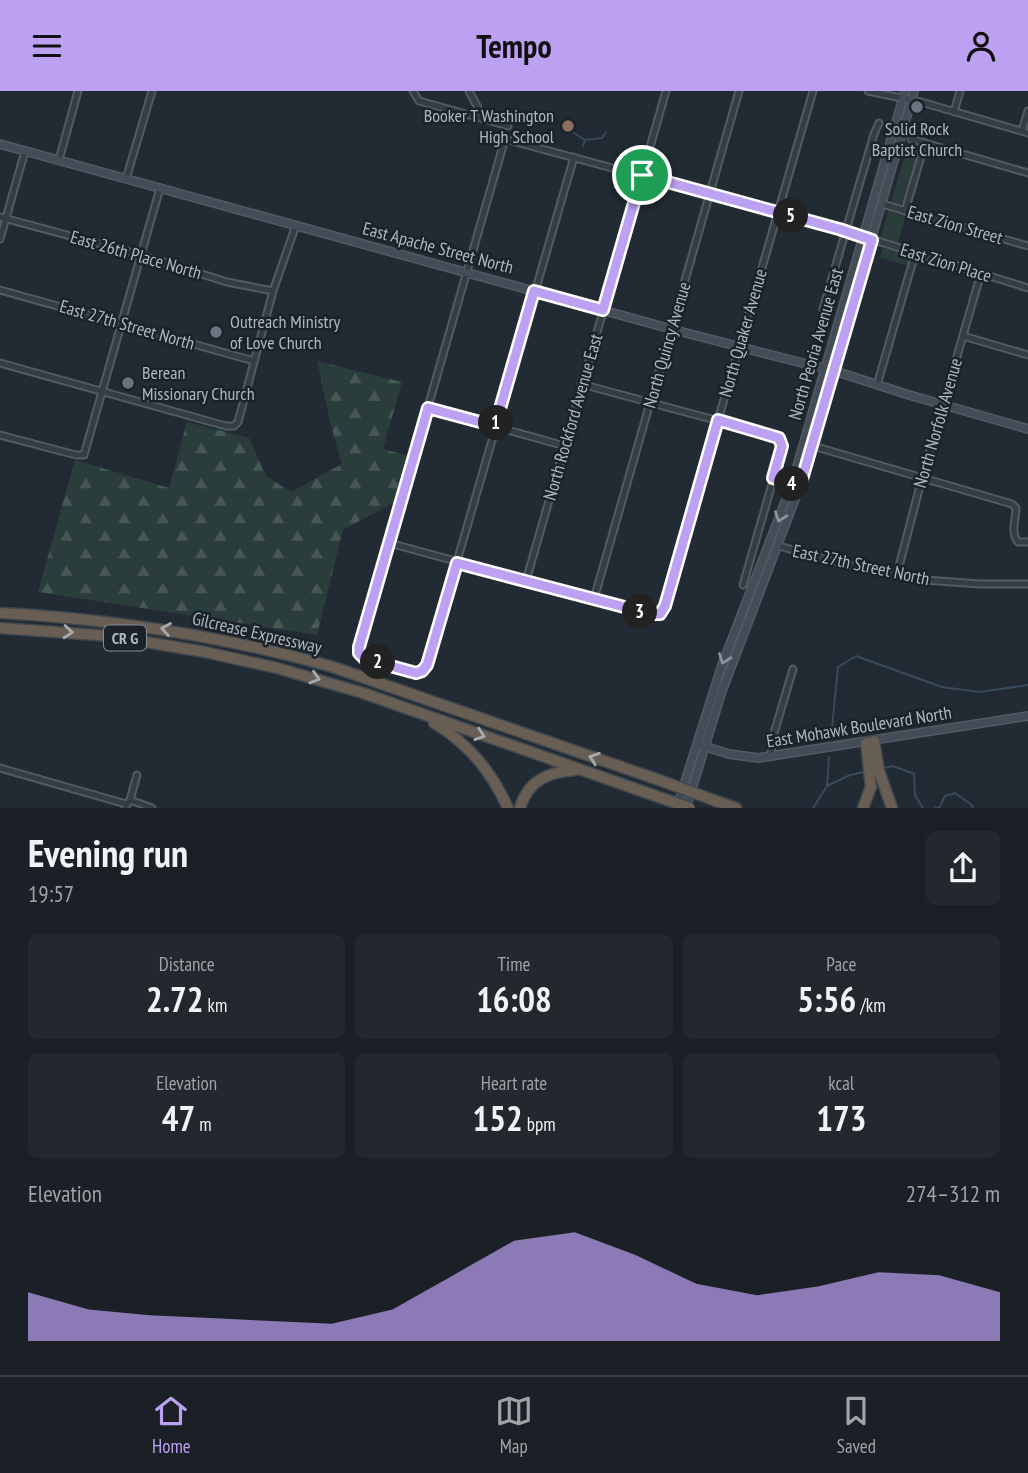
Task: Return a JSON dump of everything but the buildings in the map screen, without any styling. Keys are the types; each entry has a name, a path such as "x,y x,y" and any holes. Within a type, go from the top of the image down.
{"highway":[{"name":"Gilcrease Expressway","path":"0,613 60,616 140,625 281,653 330,666 736,808"},
{"name":"Gilcrease Expressway","path":"0,628 110,636 205,652 306,675 688,808"},
{"path":"416,712 459,740 477,758 493,778 508,808"},
{"path":"863,808 871,787 870,742"},
{"path":"870,742 892,808"},
{"path":"520,808 527,792 540,779 560,772 581,770"}],"main road":[{"name":"North Peoria Avenue East","path":"688,808 700,745 722,665 813,446 863,237 907,96 914,91"},
{"name":"North Peoria Avenue East","path":"677,808 779,546 830,370 872,240 907,96"},
{"name":"East Apache Street North","path":"0,144 671,329 830,370 1028,429"},
{"name":"East Mohawk Boulevard North","path":"700,745 744,757 771,757 1028,716"}],"street":[{"path":"59,160 78,91"},
{"path":"126,179 152,91"},
{"path":"413,91 419,101 508,126"},
{"path":"469,91 484,119"},
{"name":"North Rockford Avenue East","path":"526,581 666,91"},
{"name":"North Quincy Avenue","path":"594,599 739,91"},
{"name":"North Quaker Avenue","path":"594,599 651,614 660,614 665,606 813,91"},
{"path":"868,91 907,96 1025,132 1028,111"},
{"path":"954,112 960,91"},
{"name":"North Peoria Avenue East","path":"824,309 874,134 880,123"},
{"path":"574,157 427,665 416,673 365,659 359,653 505,139 574,157 642,175 778,212 863,237"},
{"path":"911,139 1028,173"},
{"path":"905,211 925,143"},
{"path":"0,239 3,218 25,151"},
{"path":"0,435 83,455 160,188"},
{"name":"East Zion Street","path":"882,204 1028,246"},
{"name":"East 26th Place North","path":"3,218 141,255 227,282 273,291"},
{"path":"0,363 234,426 273,291 296,225"},
{"name":"East Zion Place","path":"863,237 1028,288"},
{"path":"877,385 915,254"},
{"name":"North Norfolk Avenue","path":"897,574 981,273"},
{"name":"East 27th Street North","path":"0,290 254,361"},
{"path":"963,336 1028,355"},
{"path":"582,384 718,420"},
{"path":"428,408 565,446"},
{"name":"North Peoria Avenue East","path":"718,420 775,436 781,440 782,446 743,585"},
{"path":"813,446 1004,501 1016,507 1014,535 1018,542 1028,542"},
{"path":"773,478 796,485"},
{"path":"389,543 594,599"},
{"name":"East 27th Street North","path":"779,546 840,563 925,580 1028,584"},
{"path":"754,547 768,551"},
{"path":"771,757 772,740 793,669"},
{"path":"0,768 127,804 152,808"},
{"path":"127,804 136,775"}],"green space":[{"path":"909,141 921,146 905,202 899,205 891,203"},
{"path":"889,209 906,214 897,246 880,240"},
{"path":"883,248 911,256 909,266 880,258"},
{"path":"317,361 402,382 383,449 408,456 395,502 343,530 317,635 38,592 75,460 169,488 187,422 249,438 266,476 291,492 342,464"}],"waterway":[{"path":"571,131 585,140"},
{"path":"583,146 585,140 602,138 606,132"},
{"path":"831,738 838,667 856,656 942,687 979,692 1028,685"},
{"path":"813,808 827,786 829,757"},
{"path":"884,768 893,766 914,774 915,795 923,808"},
{"path":"827,786 850,775 864,772"},
{"path":"935,808 939,808 945,796 955,793 973,806 972,808"}],"place":[{"name":"Solid Rock Baptist Church","path":"917,107"},
{"name":"Booker T Washington High School","path":"568,126"},
{"name":"Outreach Ministry of Love Church","path":"216,332"},
{"name":"Berean Missionary Church","path":"128,383"}],"route":[{"path":"642,175 872,240 800,486 773,478 782,446 779,438 718,420 665,606 660,614 651,614 457,563 427,665 422,671 416,673 365,659 359,653 359,647 428,408 495,426 534,291 603,310 642,175"}]}
